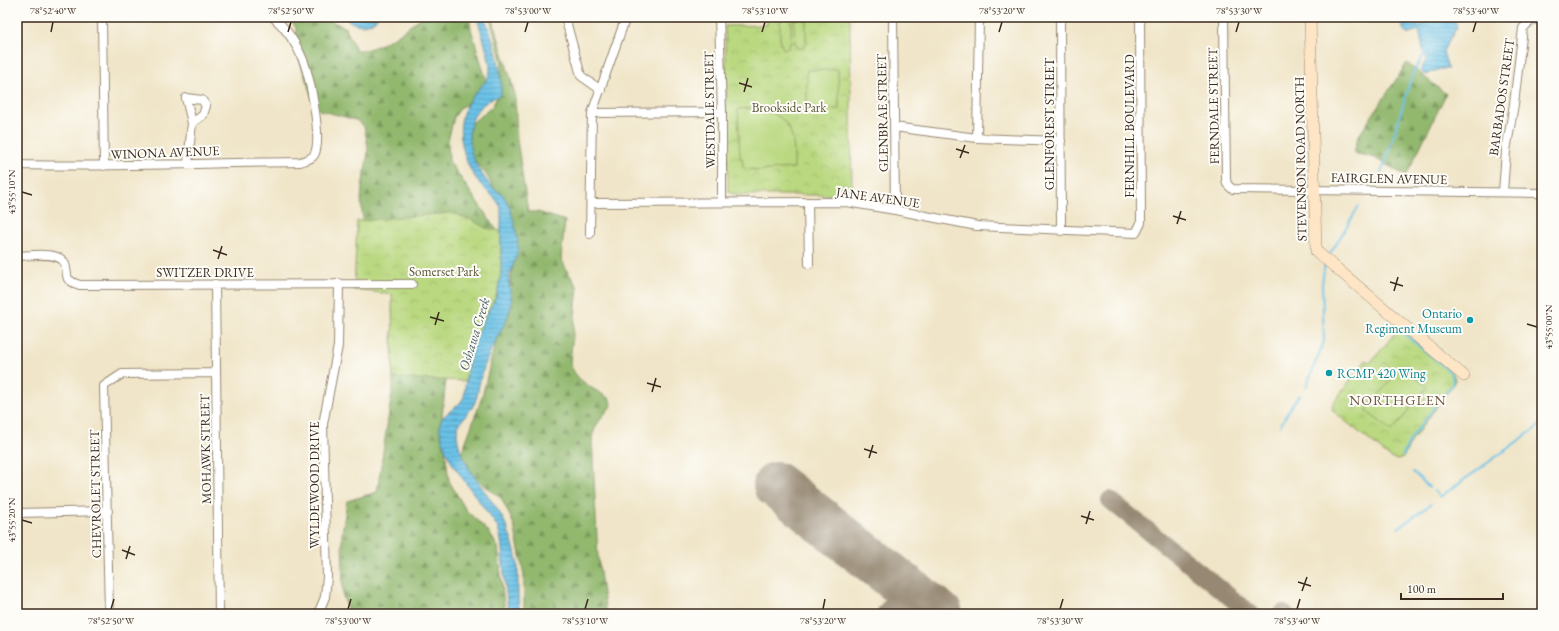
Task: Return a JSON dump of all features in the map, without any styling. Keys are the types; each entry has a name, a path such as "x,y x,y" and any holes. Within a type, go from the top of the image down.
{"street":[{"path":"102,17 104,166"},
{"name":"WINONA AVENUE","path":"17,165 104,166 188,163 300,162 313,157 316,152 317,145 315,110 304,62 288,32 273,17"},
{"path":"565,17 581,76 601,90"},
{"path":"590,234 592,113 626,17"},
{"name":"WESTDALE STREET","path":"719,17 722,112 722,202"},
{"name":"GLENBRAE STREET","path":"893,17 894,210"},
{"path":"977,138 979,17"},
{"name":"GLENFOREST STREET","path":"1060,17 1061,231"},
{"name":"FERNHILL BOULEVARD","path":"1136,233 1141,223 1140,17"},
{"name":"FERNDALE STREET","path":"1224,17 1226,179 1229,187 1235,189"},
{"name":"STEVENSON ROAD NORTH","path":"1310,17 1316,251 1464,376"},
{"name":"BARBADOS STREET","path":"1503,192 1506,151 1514,104 1523,28 1532,20 1542,19"},
{"path":"592,113 722,112"},
{"path":"188,163 192,123"},
{"path":"894,127 977,138 1061,141"},
{"name":"FAIRGLEN AVENUE","path":"1235,189 1542,193"},
{"path":"808,202 809,264"},
{"name":"JANE AVENUE","path":"591,203 846,202 977,226 1061,231 1136,233"},
{"name":"SWITZER DRIVE","path":"17,256 50,255 60,258 65,262 68,280 76,285 339,283 412,284"},
{"name":"WYLDEWOOD DRIVE","path":"318,614 325,597 327,577 324,424 338,346 339,283"},
{"name":"MOHAWK STREET","path":"215,284 219,614"},
{"name":"CHEVROLET STREET","path":"110,614 104,386 122,374 216,373"},
{"path":"17,513 108,511"}],"green space":[{"path":"289,17 328,17 333,22 345,27 356,50 364,50 373,48 391,39 421,17 469,17 471,29 488,86 483,98 461,107 454,117 448,141 449,161 500,235 364,223 361,195 368,145 364,126 356,120 319,110 311,95 300,62 296,28"},
{"path":"490,17 492,17 515,94 517,140 528,212 538,212 565,221 561,258 567,271 578,287 570,362 572,369 586,384 610,399 611,406 597,424 592,438 598,558 606,614 524,614 524,575 514,525 502,499 470,474 462,452 482,397 512,274 513,225 486,174 470,156 462,140 468,126 492,107 498,95 502,63"},
{"name":"Brookside Park","path":"767,17 850,17 852,195 736,195 728,191 725,26 767,25"},
{"path":"782,17 788,17 789,20 791,20 791,44 789,44 789,48 783,49 782,45 780,44 780,20 782,20"},
{"path":"797,17 803,17 803,20 806,20 806,44 804,44 804,48 797,48 797,44 795,44 794,20 797,20"},
{"path":"1407,63 1446,94 1406,176 1375,158 1354,153 1358,137"},
{"path":"807,70 838,70 839,109 807,109"},
{"path":"754,108 776,115 783,120 788,127 792,135 794,168 754,171 754,169 746,170 743,167 742,158 740,158 738,109"},
{"name":"Somerset Park","path":"451,213 472,220 485,228 501,231 501,272 496,296 476,337 466,381 393,378 392,294 354,290 357,221"},
{"path":"1395,325 1453,372 1455,380 1413,439 1403,458 1397,460 1391,458 1333,411 1332,408 1333,403 1366,360 1370,363 1397,331 1394,328"},
{"path":"392,331 446,379 442,417 446,427 444,441 449,481 466,510 488,531 498,547 505,614 349,614 343,596 342,534 347,501 377,492 393,386"},
{"path":"1401,367 1427,387 1392,431 1366,411"}],"water":[{"path":"344,17 378,17 370,23 361,25 353,23"},
{"path":"477,17 484,17 494,45 499,65 501,95 481,106 475,114 469,134 470,144 472,155 480,172 493,188 503,195 509,205 515,225 518,249 509,279 511,302 509,312 505,324 486,363 475,402 461,421 457,430 457,435 464,459 500,514 510,535 518,569 518,597 520,614 509,614 502,544 497,526 453,465 445,449 440,431 440,422 444,416 460,403 464,397 467,370 472,350 482,323 497,295 501,273 501,208 471,170 466,161 461,138 461,121 463,113 471,98 485,81 490,70 487,52"},
{"path":"1402,17 1416,17 1416,25 1422,26 1422,17 1454,17 1457,27 1443,51 1448,69 1439,69 1426,75 1420,71 1427,59 1419,30 1407,34 1403,29"}],"waterway":[{"path":"1381,173 1388,155 1412,75 1426,51"},
{"path":"1330,254 1359,206"},
{"path":"1306,387 1324,341 1322,284 1325,263"},
{"path":"1403,333 1448,370 1453,378 1452,385 1410,440 1403,456"},
{"path":"1280,426 1293,403 1300,395"},
{"path":"1434,491 1440,497 1542,424"},
{"path":"1413,472 1429,487"},
{"path":"1398,528 1431,504"}],"taxiway":[{"path":"1110,500 1251,614"},
{"path":"885,614 894,602 912,591"}],"runway":[{"path":"776,485 940,614"}],"place":[{"name":"Ontario Regiment Museum","path":"1470,320"},
{"name":"RCMP 420 Wing","path":"1329,373"}],"district":[{"name":"NORTHGLEN","path":"1398,400"}],"water label":[{"name":"Oshawa Creek","path":"474,334"}]}
